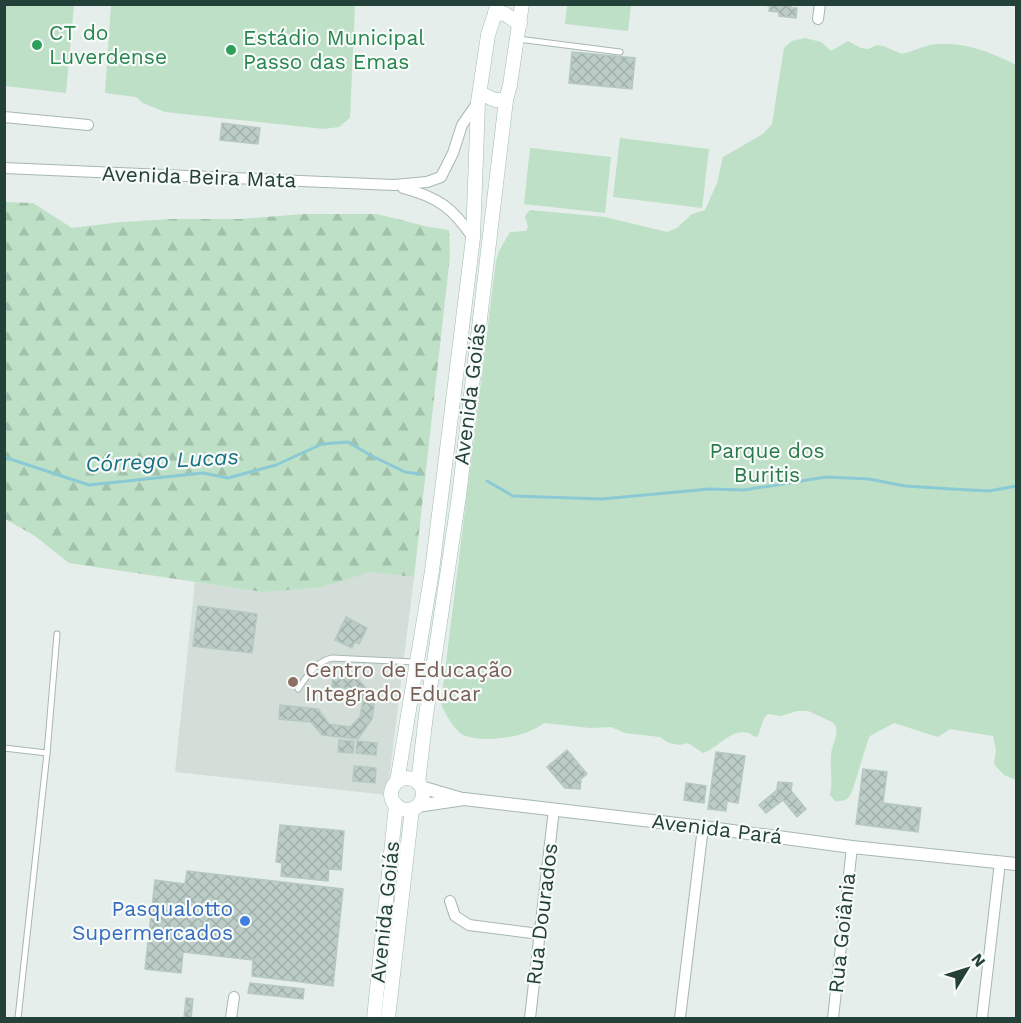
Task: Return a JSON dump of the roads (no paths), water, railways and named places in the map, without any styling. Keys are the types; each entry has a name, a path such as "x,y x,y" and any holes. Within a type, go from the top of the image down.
{"main road":[{"name":"Avenida Goiás","path":"420,785 426,715 459,496 506,100 518,39 522,4"},
{"name":"Avenida Goiás","path":"397,782 432,571 473,238 479,97 494,7"},
{"path":"494,7 520,24"},
{"path":"479,97 506,100"},
{"path":"405,778 420,785 422,798 415,807 404,809 396,806 391,790 397,782 405,778"},
{"name":"Avenida Goiás","path":"374,1018 396,806"},
{"name":"Avenida Goiás","path":"388,1018 415,807"}],"street":[{"path":"818,19 820,4"},
{"name":"Avenida Beira Mata","path":"4,168 394,185 427,182 441,177 453,153 462,125 479,97"},
{"path":"4,117 88,125"},
{"name":"Avenida Beira Mata","path":"394,185 432,197 445,205 456,215 473,238"},
{"path":"420,785 464,799"},
{"name":"Avenida Pará","path":"415,807 464,799 852,847 1017,864"},
{"name":"Rua Dourados","path":"530,1018 554,809"},
{"path":"680,1018 703,827"},
{"name":"Rua Goiânia","path":"833,1018 852,847"},
{"path":"982,1018 1000,862"},
{"path":"450,901 455,916 469,925 539,934"},
{"path":"231,1018 234,997"}],"lane":[{"path":"518,39 620,52"},
{"path":"18,1018 47,753 57,634"},
{"path":"298,689 315,665 332,658 417,663"},
{"path":"4,748 47,753"}],"waterway":[{"name":"Córrego Lucas","path":"4,457 89,485 203,473 228,478 276,465 322,444 348,442 405,472 420,474"},
{"name":"Córrego Lucas","path":"487,481 513,496 602,499 709,489 744,490 826,477 869,479 905,486 989,491 1016,486"}],"place":[{"name":"CT do Luverdense","path":"37,45"},
{"name":"Estádio Municipal Passo das Emas","path":"231,50"},
{"name":"Centro de Educação Integrado Educar","path":"293,682"},
{"name":"Pasqualotto Supermercados","path":"245,921"}],"park label":[{"name":"Parque dos Buritis","path":"767,463"}]}
